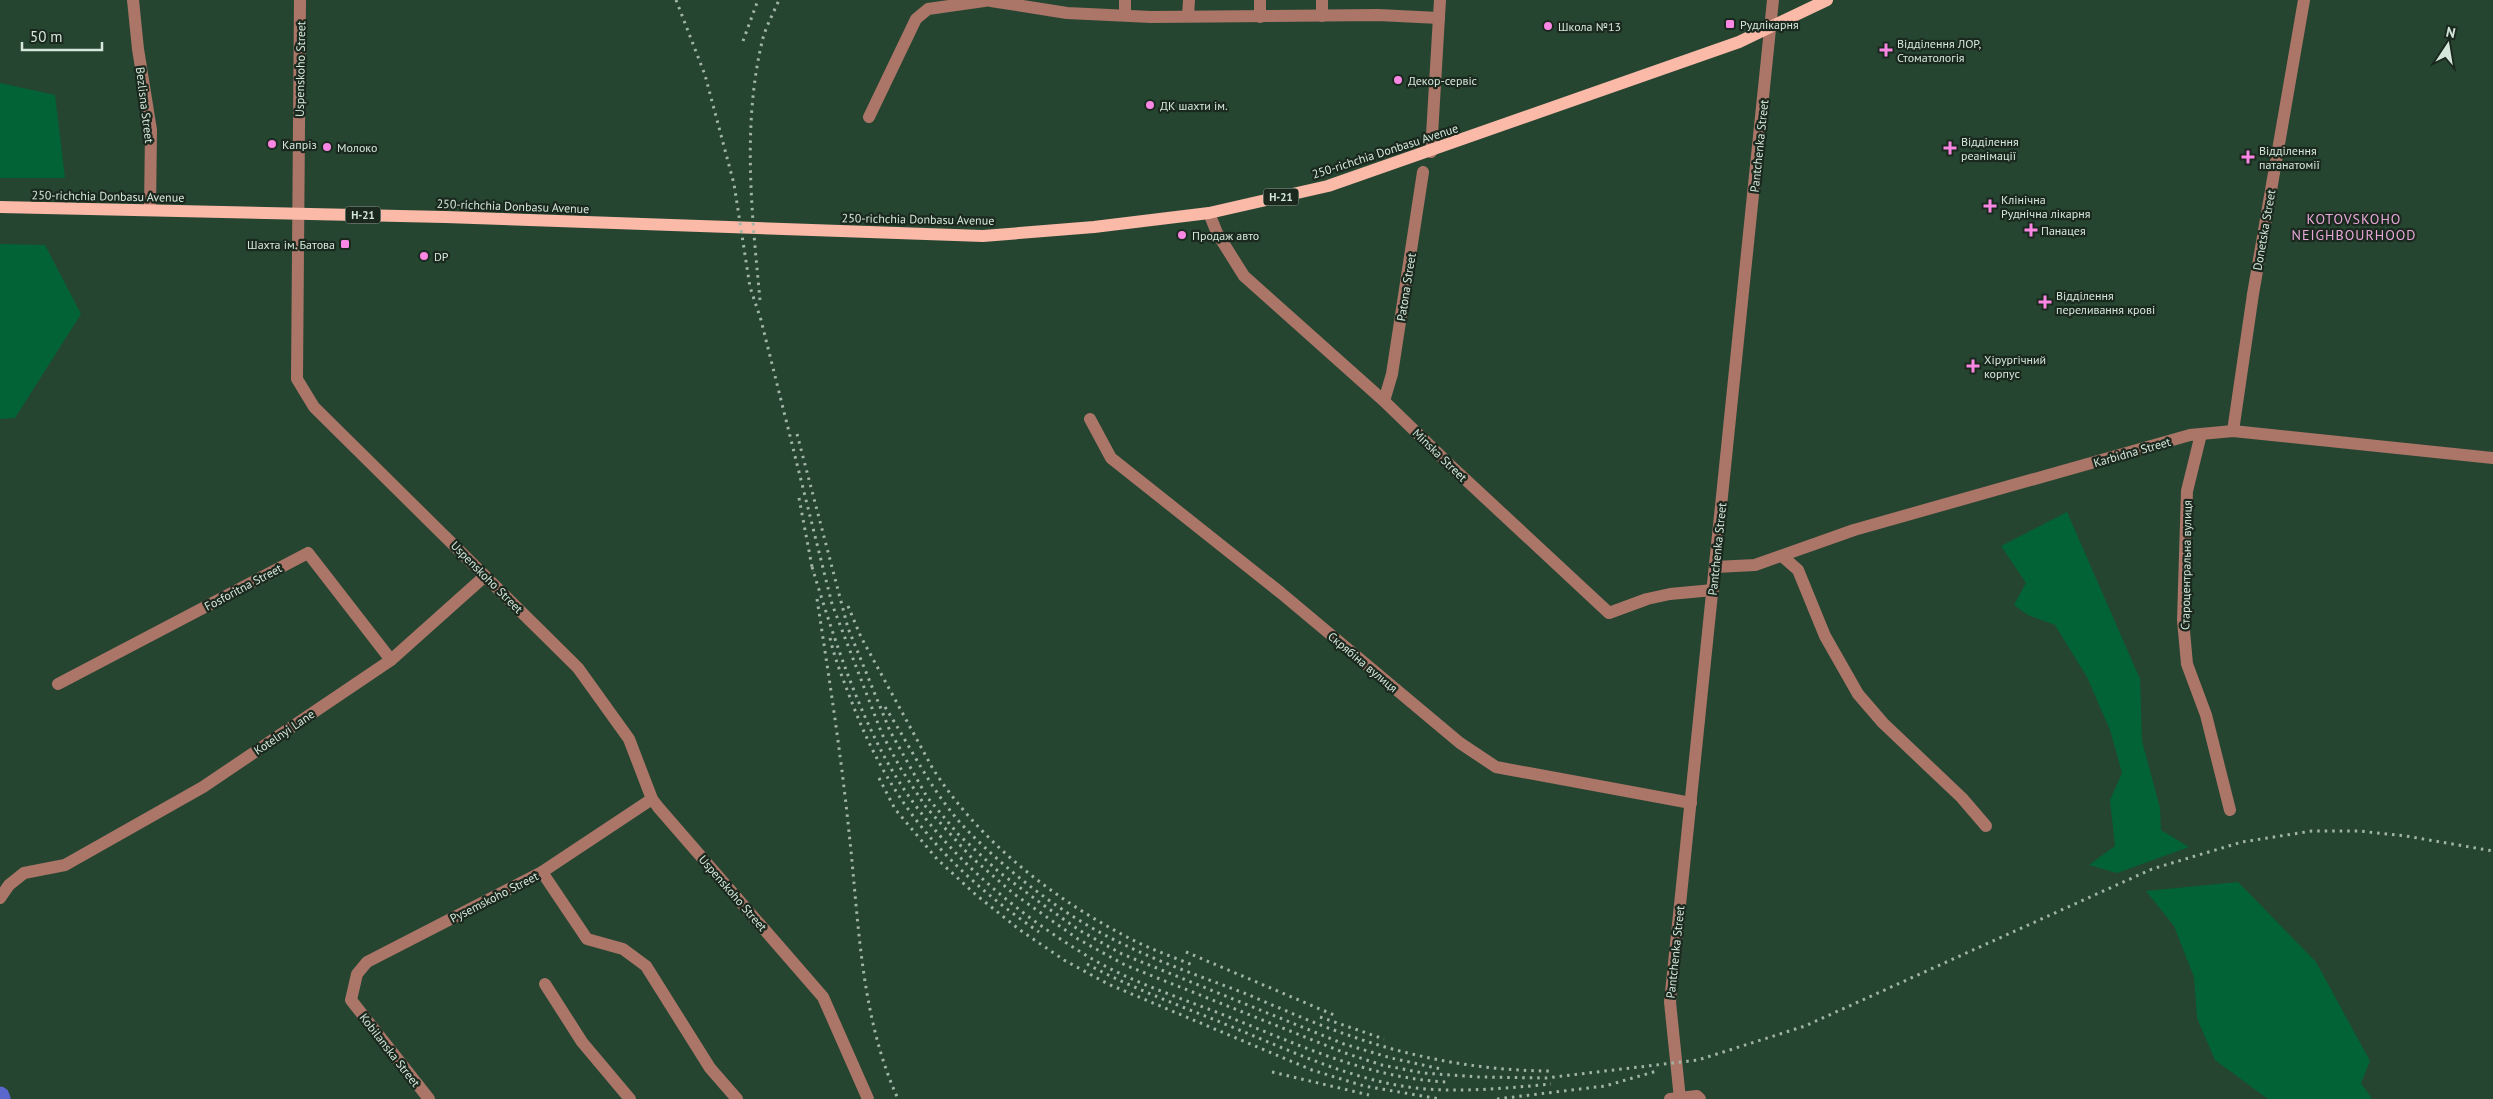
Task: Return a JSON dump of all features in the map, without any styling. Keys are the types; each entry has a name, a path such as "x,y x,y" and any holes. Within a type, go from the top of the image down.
{"main road":[{"name":"250-richchia Donbasu Avenue","path":"0,207 298,214 983,236 1094,227 1208,213 1328,186 1430,152 1739,42 1771,29 1827,0"}],"street":[{"name":"Bezlisna Street","path":"133,0 138,49 151,130 150,210"},
{"name":"Uspenskoho Street","path":"300,0 297,379 314,407 578,668 629,739 652,799 824,998 868,1099"},
{"path":"1125,0 1125,15"},
{"path":"1188,16 1189,0"},
{"path":"1260,0 1260,17"},
{"path":"1322,0 1322,16"},
{"path":"1430,152 1440,0"},
{"name":"Pantchenka Street","path":"1680,1099 1670,1002 1771,29 1772,0"},
{"name":"Donetska Street","path":"2233,431 2253,294 2304,0"},
{"path":"869,117 916,19 928,9 991,1 1067,6 1125,15 1260,17 1378,15 1439,18"},
{"name":"Patona Street","path":"1384,401 1392,374 1423,172"},
{"name":"Minska Street","path":"1208,213 1216,233 1244,276 1384,401 1608,613 1670,594 1713,590"},
{"name":"Скрябіна вулиця","path":"1090,419 1111,458 1281,593 1460,744 1496,767 1691,803"},
{"name":"Karbidna Street","path":"1715,567 1754,565 1854,530 2190,435 2233,431 2493,458"},
{"name":"Староцентральна вулиця","path":"2201,434 2187,491 2183,620 2187,664 2206,715 2230,810"},
{"name":"Fosforitna Street","path":"58,684 308,553 391,660"},
{"path":"1782,556 1798,570 1825,636 1858,694 1883,723 1962,798 1986,826"},
{"name":"Kotelnyi Lane","path":"0,898 9,885 24,873 65,865 203,787 391,660 485,576"},
{"name":"Pysemskoho Street","path":"351,1000 357,974 367,962 542,872 652,799"},
{"path":"542,872 587,939 624,949 646,966 710,1068 737,1099"},
{"path":"545,984 582,1042 630,1099"},
{"name":"Kobilanska Street","path":"351,1000 429,1099"},
{"path":"1670,1099 1697,1096 1700,1099"}],"green space":[{"path":"0,83 55,95 65,178 0,178"},
{"path":"0,244 45,245 81,314 15,418 0,419"},
{"path":"2067,512 2140,679 2142,741 2160,808 2161,830 2189,847 2117,873 2089,865 2115,846 2110,800 2122,773 2110,730 2087,677 2055,625 2028,615 2014,605 2026,583 2001,546"},
{"path":"2238,882 2316,962 2370,1061 2361,1083 2372,1099 2268,1099 2215,1060 2197,1018 2194,977 2174,926 2146,891"}],"railway":[{"path":"676,0 705,75 734,184 750,287 761,320 832,604 882,734 901,769 926,807 970,856 1014,894 1078,939 1125,965 1345,1053 1382,1065 1423,1073 1479,1077 1546,1078 1698,1060 1805,1026 2152,869 2242,842 2312,831 2359,831 2406,836 2493,851"},
{"path":"743,41 758,0"},
{"path":"760,300 752,203 750,139 752,106 762,42 779,0"},
{"path":"797,434 848,628 890,731 927,797 959,835 999,872 1042,904 1079,930 1122,954 1344,1044 1391,1058 1441,1069"},
{"path":"799,498 813,572"},
{"path":"812,567 835,639 862,711 884,756 902,787 923,816 947,844 1000,894 1058,938 1089,957 1141,983 1339,1060 1393,1075 1420,1080 1448,1082"},
{"path":"817,599 842,774 868,1001 885,1067 898,1099"},
{"path":"848,606 861,637 933,769 952,796 995,844 1020,866 1072,905 1137,942 1195,966"},
{"path":"830,638 842,677 867,737 884,771 904,803 950,859 1006,908 1039,932"},
{"path":"885,707 933,786 966,829 1021,879 1083,923 1172,966 1323,1026 1372,1043 1448,1062 1500,1069 1552,1071"},
{"path":"879,778 895,809 937,859 975,894 1020,930 1064,960 1108,984 1312,1070 1364,1086 1440,1099"},
{"path":"1186,952 1334,1015"},
{"path":"1087,964 1142,990 1306,1057 1376,1081 1400,1086 1441,1090 1488,1089 1551,1084"},
{"path":"1320,1017 1384,1039"},
{"path":"1497,1099 1605,1086 1657,1071"},
{"path":"1272,1072 1369,1095"}],"place":[{"name":"Рудлікарня","path":"1730,24"},
{"name":"Школа №13","path":"1548,26"},
{"name":"Відділення ЛОР, Стоматологія","path":"1886,50"},
{"name":"Декор-сервіс","path":"1398,80"},
{"name":"ДК шахти ім.","path":"1150,105"},
{"name":"Капріз","path":"272,144"},
{"name":"Молоко","path":"327,147"},
{"name":"Відділення реанімації","path":"1950,148"},
{"name":"Відділення патанатомії","path":"2248,157"},
{"name":"Клінічна Руднічна лікарня","path":"1990,206"},
{"name":"Панацея","path":"2031,230"},
{"name":"Продаж авто","path":"1182,235"},
{"name":"Шахта ім. Батова","path":"345,244"},
{"name":"DP","path":"424,256"},
{"name":"Відділення переливання крові","path":"2045,302"},
{"name":"Хірургічний корпус","path":"1973,366"}],"district":[{"name":"KOTOVSKOHO NEIGHBOURHOOD","path":"2354,227"}]}
